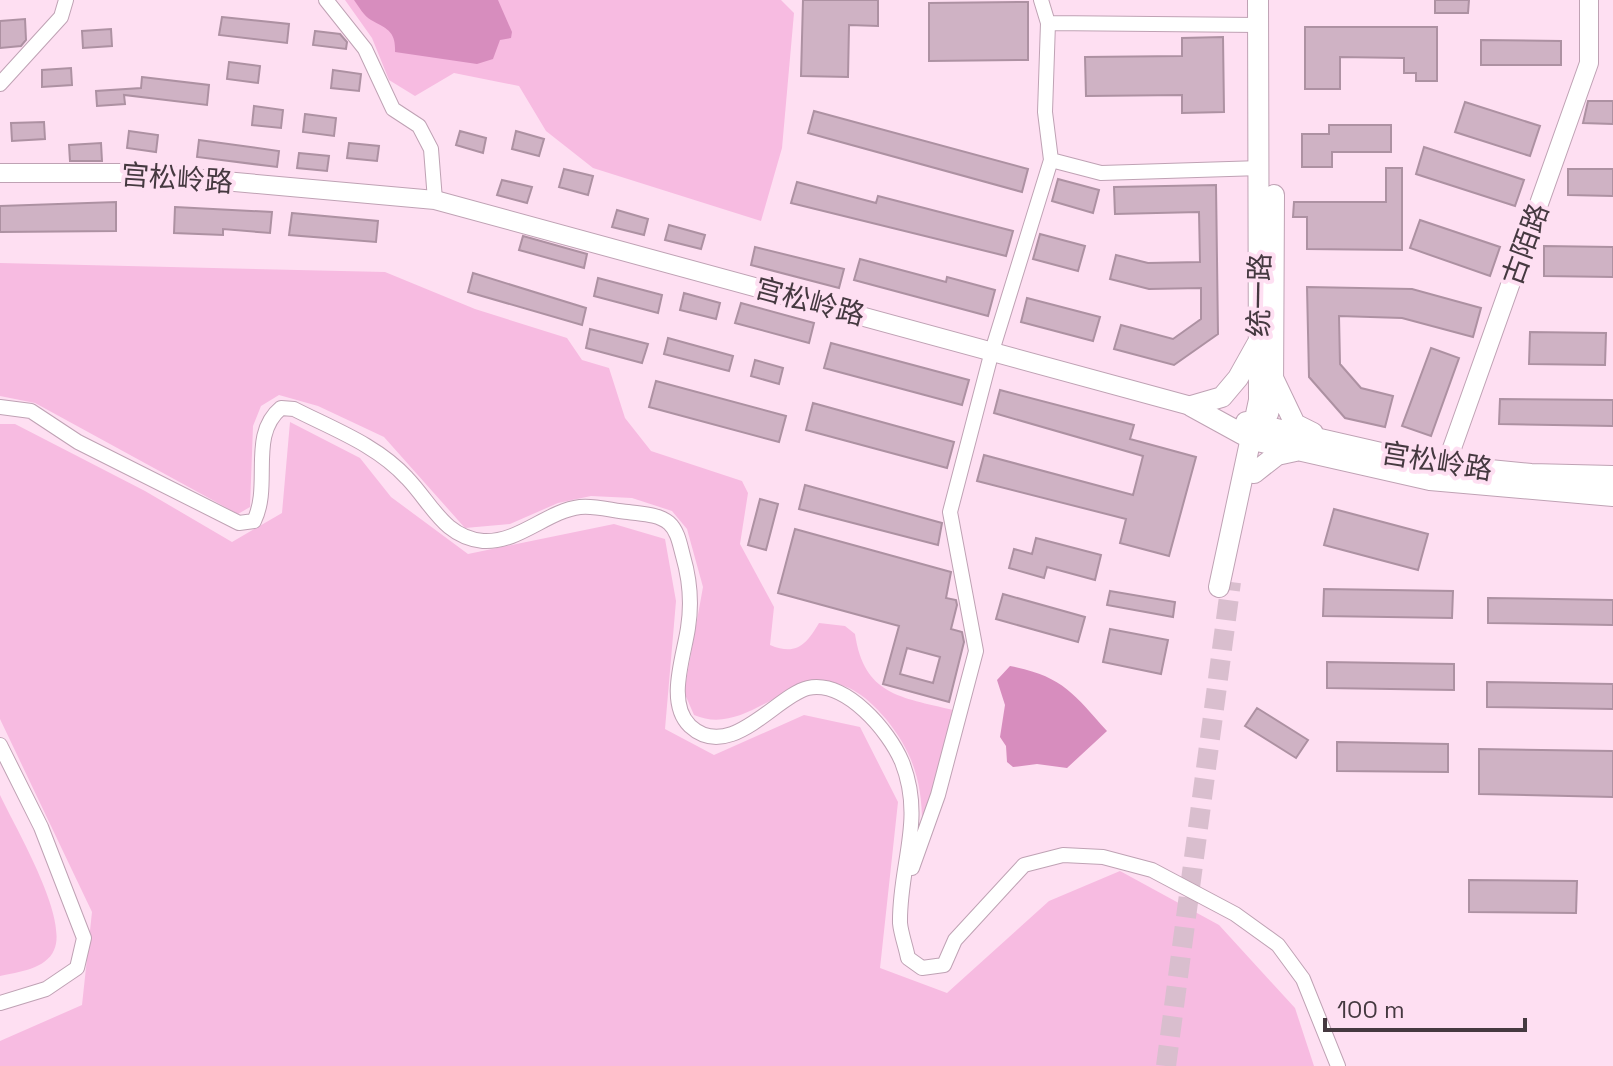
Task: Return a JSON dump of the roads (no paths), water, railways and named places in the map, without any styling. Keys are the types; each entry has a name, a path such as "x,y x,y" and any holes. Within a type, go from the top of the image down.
{"main road":[{"name":"统一路","path":"1258,0 1261,168 1259,433 1254,473 1225,584 1259,433 1273,378 1275,283 1271,0"},
{"path":"1191,406 1222,397 1238,378 1259,341"},
{"path":"1273,378 1295,424 1327,440"},
{"name":"宫松岭路","path":"1191,406 1259,433 1327,440 1450,476 1613,476"},
{"path":"1259,433 1302,449 1450,476 1613,496"},
{"path":"1254,473 1277,455 1302,449"}],"street":[{"path":"0,84 61,17 66,0"},
{"path":"326,0 365,49 393,109 419,126 431,149 435,200"},
{"path":"900,924 912,869 938,795 976,651 950,512 992,351 1051,160 1045,112 1048,23 1041,0"},
{"name":"古陌路","path":"1450,476 1589,63 1589,0"},
{"path":"1048,23 1258,25"},
{"path":"1051,160 1101,173 1261,168"},
{"name":"宫松岭路","path":"0,173 135,173 435,200 1191,406"},
{"path":"0,407 31,411 78,442 239,523 254,521 261,507 264,429 270,416 281,408 294,409 378,452 407,478 459,536 486,541 509,537 580,507 653,515 669,523 679,538 690,581 688,627 680,663 679,696 683,719 699,734 714,736 749,727 807,688 835,691 877,719 901,760 914,801 900,924 908,958 922,968 944,965 955,940 1024,865 1063,855 1103,857 1152,870 1235,914 1278,945 1303,979 1338,1066"},
{"path":"0,745 41,827 84,938 77,968 46,989 0,1003"}],"tunnel":[{"path":"1166,1066 1231,582"}]}
